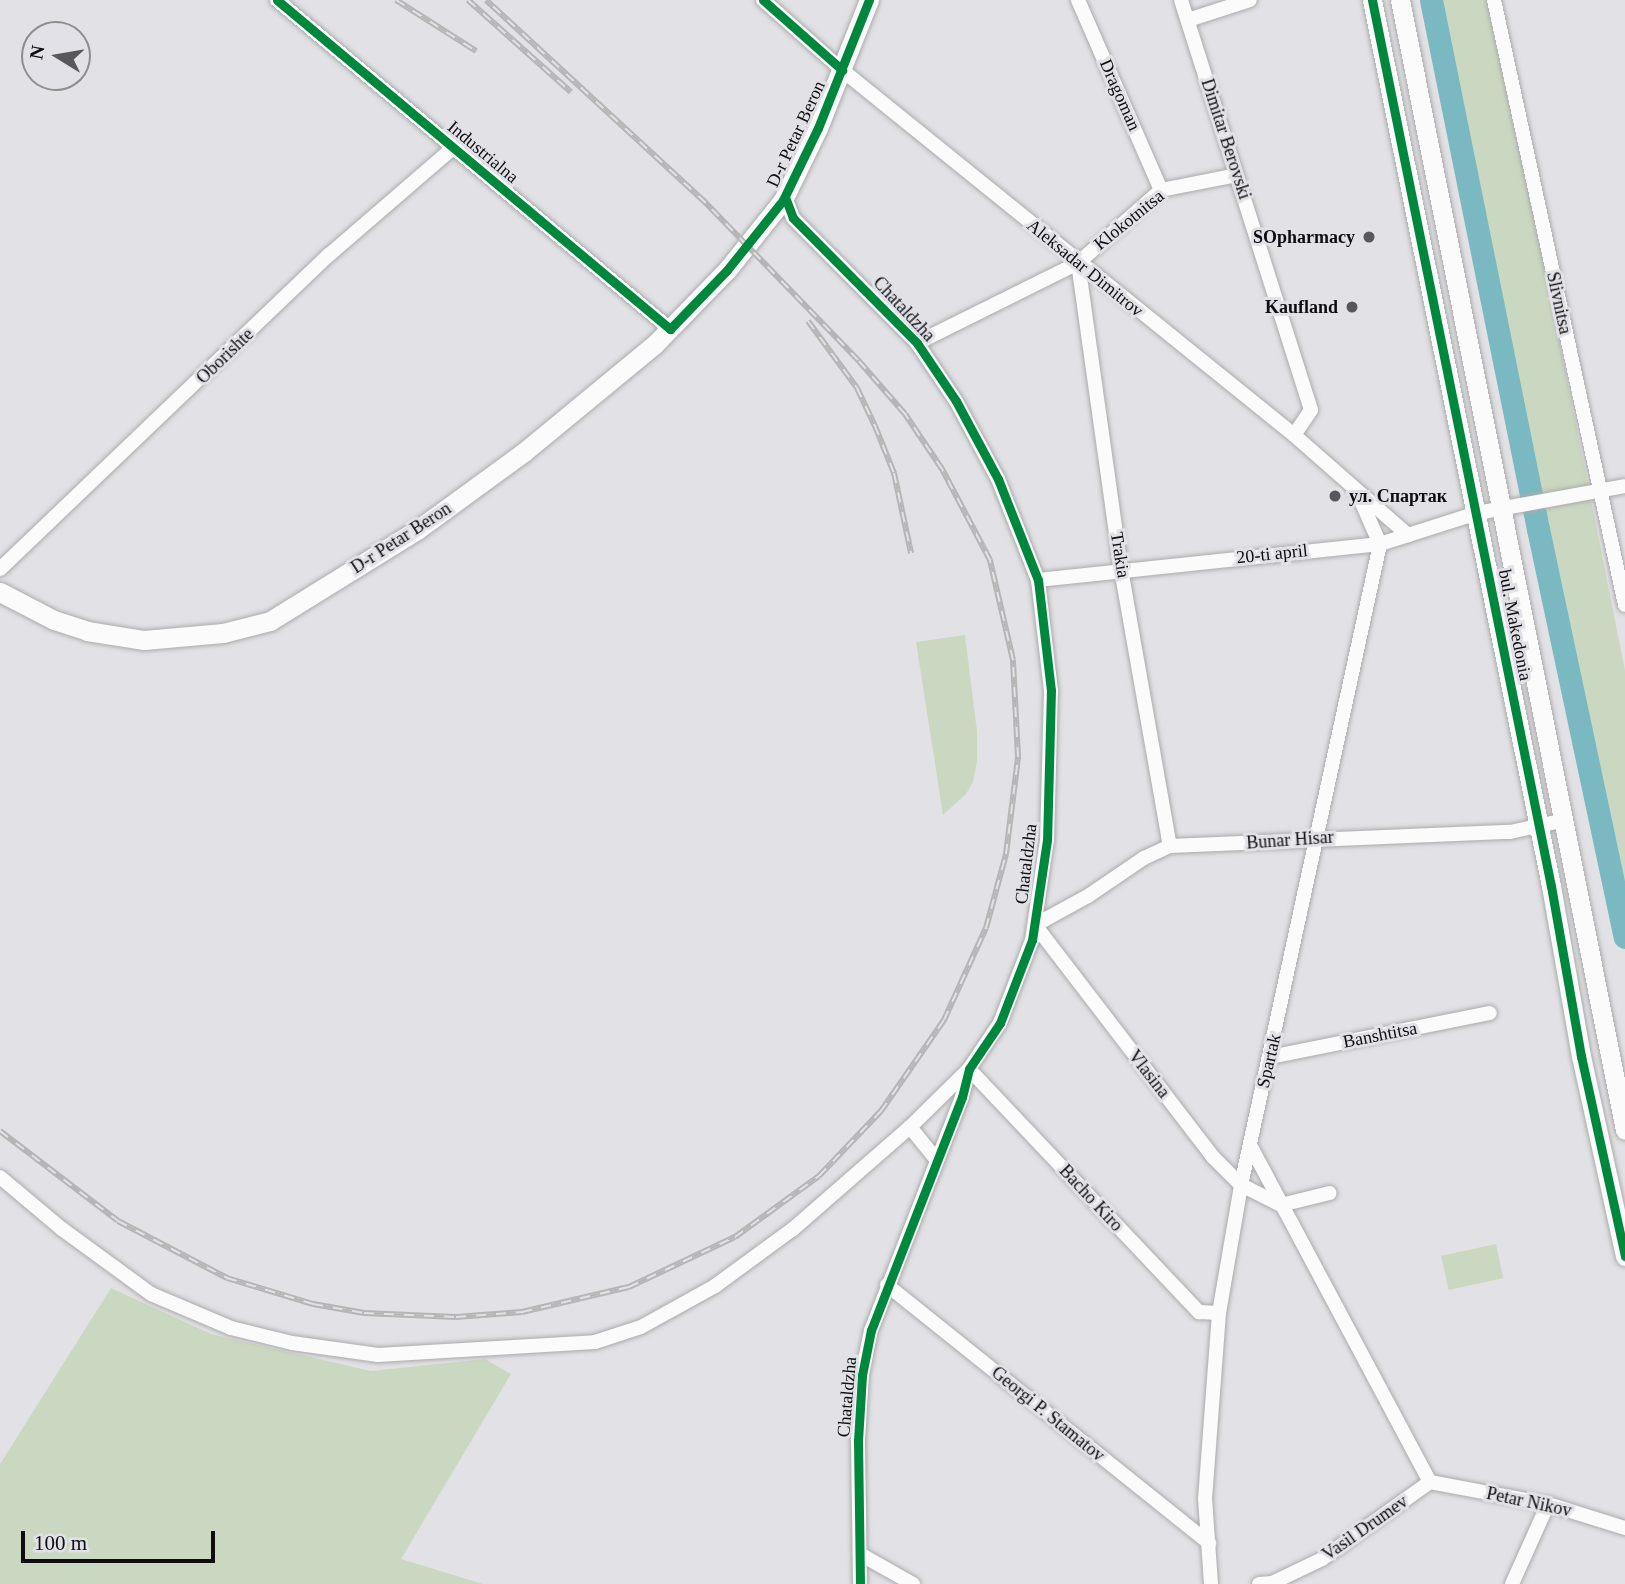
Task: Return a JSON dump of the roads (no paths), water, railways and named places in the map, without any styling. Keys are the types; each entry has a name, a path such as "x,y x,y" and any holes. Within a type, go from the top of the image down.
{"street":[{"name":"Industrialna","path":"277,0 670,328"},
{"name":"Aleksadar Dimitrov","path":"763,0 842,71 1294,435 1408,535"},
{"name":"D-r Petar Beron","path":"0,592 54,620 76,628 144,640 223,633 270,621 417,530 534,444 670,328 727,270 785,197 842,71 869,0"},
{"name":"Dragoman","path":"1078,0 1161,190"},
{"name":"Dimitar Berovski","path":"1181,0 1311,410 1294,435"},
{"path":"1188,20 1250,0"},
{"name":"bul. Makedonia","path":"1372,0 1477,513 1581,1055 1625,1256"},
{"name":"bul. Makedonia","path":"1400,0 1507,506 1625,1130"},
{"name":"Slivnitsa","path":"1494,0 1625,605"},
{"name":"Oborishte","path":"0,569 329,255 453,148"},
{"name":"Klokotnitsa","path":"917,343 1077,262 1161,190 1237,175"},
{"name":"Chataldzha","path":"785,197 793,218 917,343 956,401 998,479 1038,580 1051,690 1047,840 1032,940 1000,1023 969,1069 962,1097 870,1330 862,1375 858,1440 860,1584"},
{"name":"Trakia","path":"1077,262 1121,569 1170,846"},
{"name":"20-ti april","path":"1038,580 1121,569 1380,544 1477,513 1625,486"},
{"path":"1356,490 1380,544"},
{"name":"Spartak","path":"1211,1584 1205,1500 1219,1313 1241,1185 1380,544"},
{"name":"Bunar Hisar","path":"1035,925 1088,896 1144,858 1170,846 1510,832 1565,820"},
{"name":"Vlasina","path":"1035,925 1213,1157 1241,1185 1281,1205"},
{"name":"Banshtitsa","path":"1270,1057 1490,1013"},
{"path":"0,1177 62,1229 151,1294 230,1328 292,1343 378,1355 594,1342 640,1326 715,1286 793,1229 911,1127 969,1069"},
{"name":"Bacho Kiro","path":"969,1069 1199,1312 1219,1313"},
{"path":"911,1127 936,1158"},
{"path":"1250,1145 1430,1482"},
{"path":"1281,1205 1330,1193"},
{"name":"Georgi P. Stamatov","path":"887,1284 1209,1543"},
{"name":"Petar Nikov","path":"1430,1482 1548,1504 1625,1528"},
{"name":"Vasil Drumev","path":"1259,1584 1272,1583 1322,1559 1430,1482"},
{"path":"1512,1584 1548,1504"},
{"path":"860,1554 913,1584"}],"waterway":[{"path":"1431,0 1538,529 1625,937"}],"railway":[{"path":"396,0 476,51"},
{"path":"468,0 571,92"},
{"path":"0,1131 118,1221 227,1278 313,1304 364,1313 456,1317 522,1312 629,1287 735,1237 819,1176 881,1111 944,1020 986,928 1006,854 1018,757 1013,660 990,560 942,469 905,414 858,360 706,203 486,0"},
{"path":"808,321 857,388 875,426 894,473 911,553"}],"place":[{"name":"SOpharmacy","path":"1369,237"},
{"name":"Kaufland","path":"1352,307"},
{"name":"ул. Спартак","path":"1335,496"}]}
